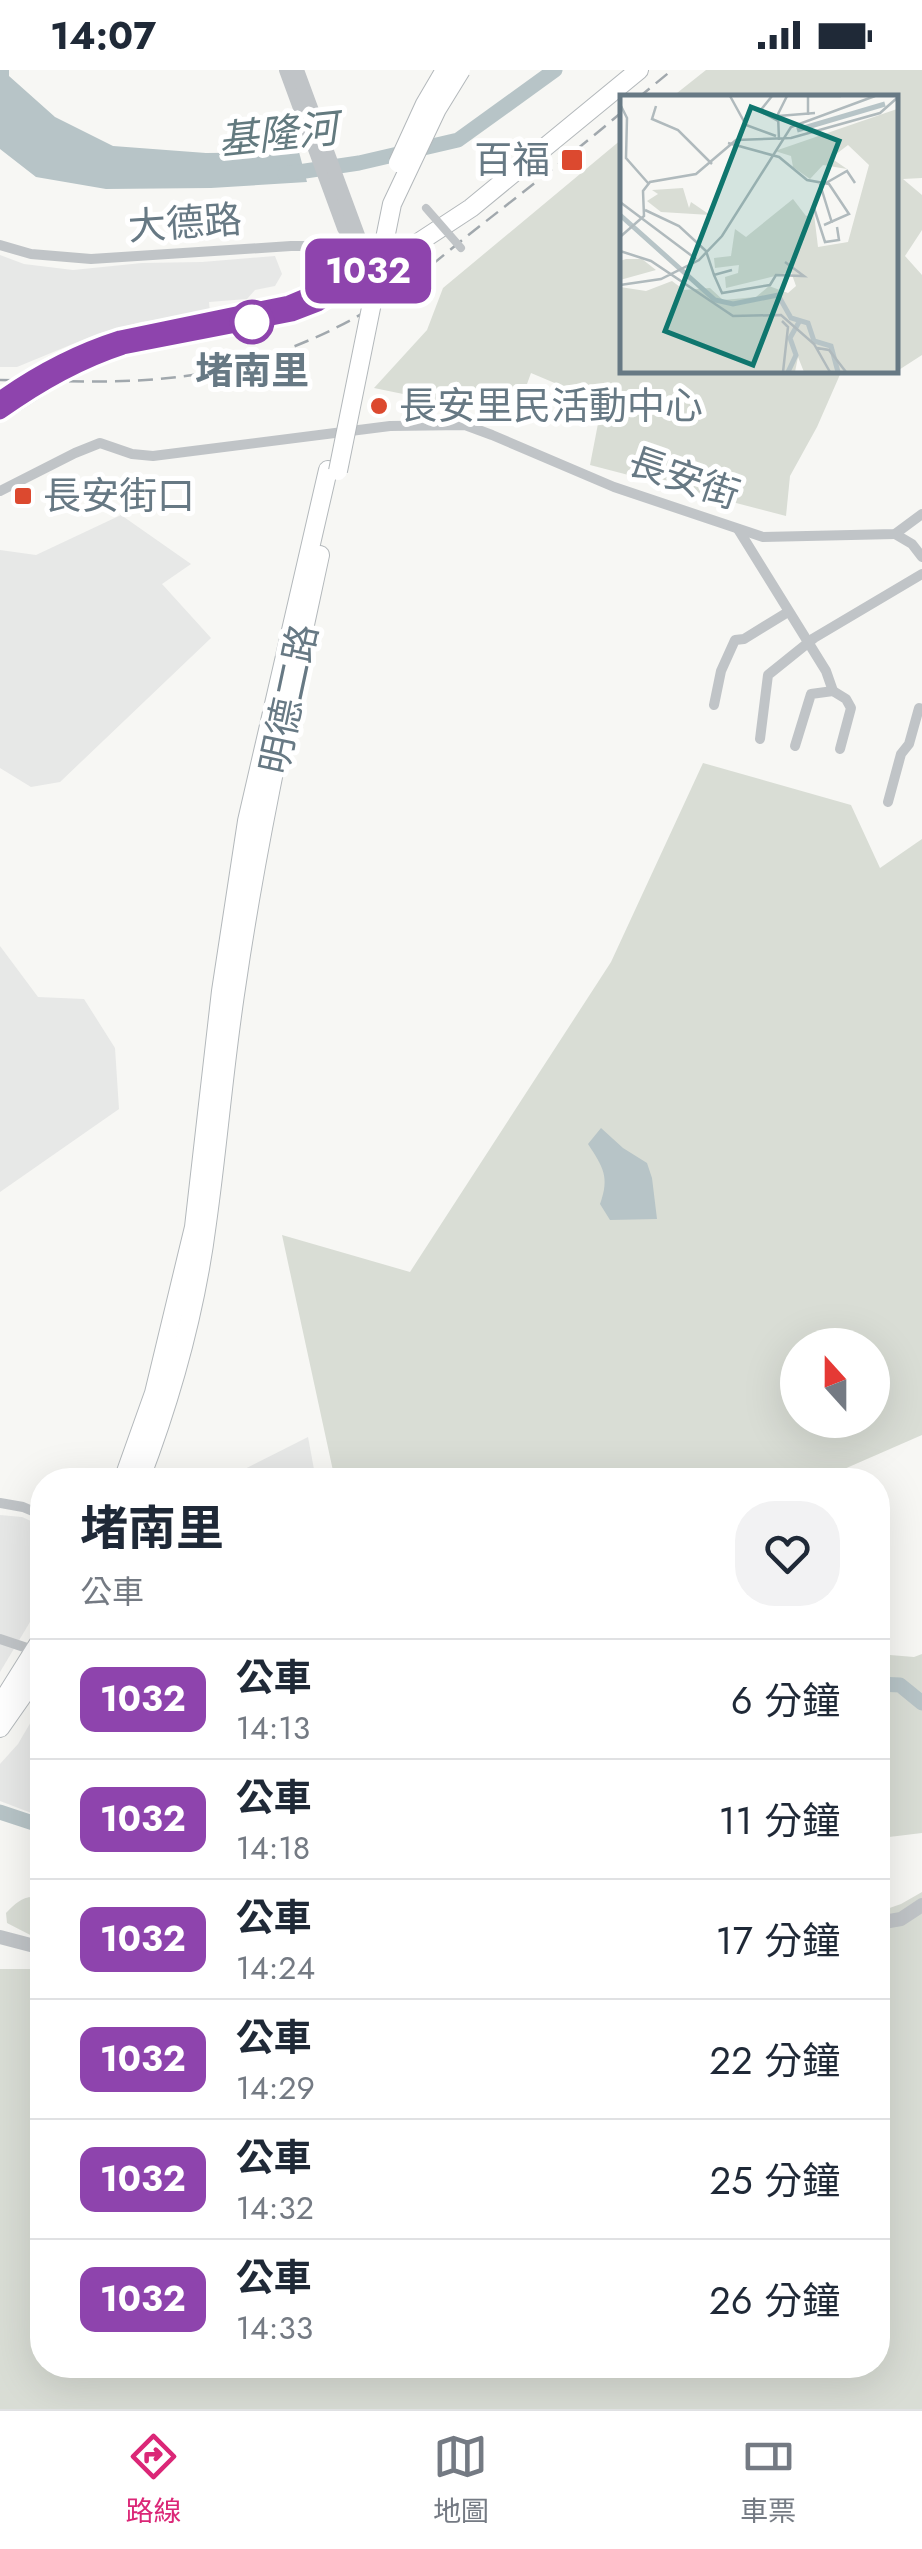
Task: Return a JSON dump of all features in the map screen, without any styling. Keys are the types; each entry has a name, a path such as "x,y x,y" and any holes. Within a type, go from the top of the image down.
{"main road":[{"name":"明德二路","path":"175,1345 207,1226 224,1072 253,874 333,471 381,201 425,104 445,70"},
{"name":"明德二路","path":"333,471 392,204 437,110 461,70"},
{"path":"0,400 65,358 289,303 370,269 470,208 639,70"},
{"path":"0,412 70,367 122,342"},
{"path":"126,1468 175,1345"},
{"path":"144,1468 159,1427 175,1345"},
{"path":"0,1705 30,1652"},
{"path":"0,1728 30,1685"}],"street":[{"path":"286,70 370,269"},
{"path":"296,70 304,105"},
{"path":"426,208 462,248"},
{"name":"大德路","path":"0,244 30,254 90,259 326,246 370,269"},
{"name":"長安街","path":"0,490 100,444 153,456 390,426 465,426 614,487 763,536 895,534"},
{"path":"922,514 895,534 912,544 922,557"},
{"path":"738,528 826,672 833,691 846,699 851,708 840,748"},
{"path":"760,739 768,674 808,643 922,574"},
{"path":"714,705 721,671 735,640 744,639 788,612"},
{"path":"796,746 811,694 833,691"},
{"path":"888,802 900,754 909,744 922,708"},
{"path":"909,744 922,748"},
{"path":"0,1504 30,1511"},
{"path":"0,1639 30,1642"},
{"path":"890,1921 901,1919 922,1905"},
{"path":"0,1936 30,1945"}],"shaded area":[{"name":"基隆河","path":"0,70 9,70 9,76 55,117 113,146 206,153 299,152 307,182 106,189 36,177 0,149"},
{"path":"706,70 922,70 922,178 903,179 922,195 922,230 905,256 922,275 922,355 897,371 897,95 675,95"},
{"path":"620,141 620,372 841,372 790,476 786,516 590,465 602,403 531,373 515,417 374,388 427,330 443,288"},
{"path":"0,255 24,264 73,270 275,256 282,274 275,286 255,290 247,299 209,302 210,312 141,322 97,334 17,367 0,367"},
{"path":"121,515 191,564 162,584 211,638 60,782 31,787 0,768 0,550 36,555"},
{"path":"703,763 851,805 880,868 922,839 922,1435 846,1468 332,1468 282,1235 410,1272 611,962"},
{"path":"0,946 38,997 84,999 115,1048 119,1109 0,1192"},
{"path":"601,1128 647,1163 657,1219 610,1220 600,1204 603,1172 588,1144"},
{"path":"308,1437 314,1468 247,1468"},
{"path":"0,1515 30,1521 30,1622 0,1672"},
{"path":"922,1654 922,1833 890,1837 890,1655"},
{"path":"30,1724 30,1812 0,1801 0,1764"},
{"path":"922,1892 922,2409 0,2409 0,1969 30,1969 30,2378 890,2378 890,1908"},
{"path":"30,1897 30,1935 7,1923 6,1913"}],"waterway":[{"name":"基隆河","path":"285,174 359,163 458,140 555,70"},
{"path":"890,1685 900,1685 922,1703"},
{"path":"0,1812 30,1822"}],"railway":[{"path":"642,95 672,70"},
{"path":"0,380 149,380 224,368 301,344 350,321 395,293 620,114"}],"bus line":[{"name":"1032","path":"0,399 38,373 94,346 289,303 370,269 318,304 292,314 123,347 97,356 44,382 0,412"}],"place":[{"name":"百福","path":"572,160"},
{"name":"堵南里","path":"252,322"},
{"name":"長安里民活動中心","path":"379,406"},
{"name":"長安街口","path":"23,496"}]}
